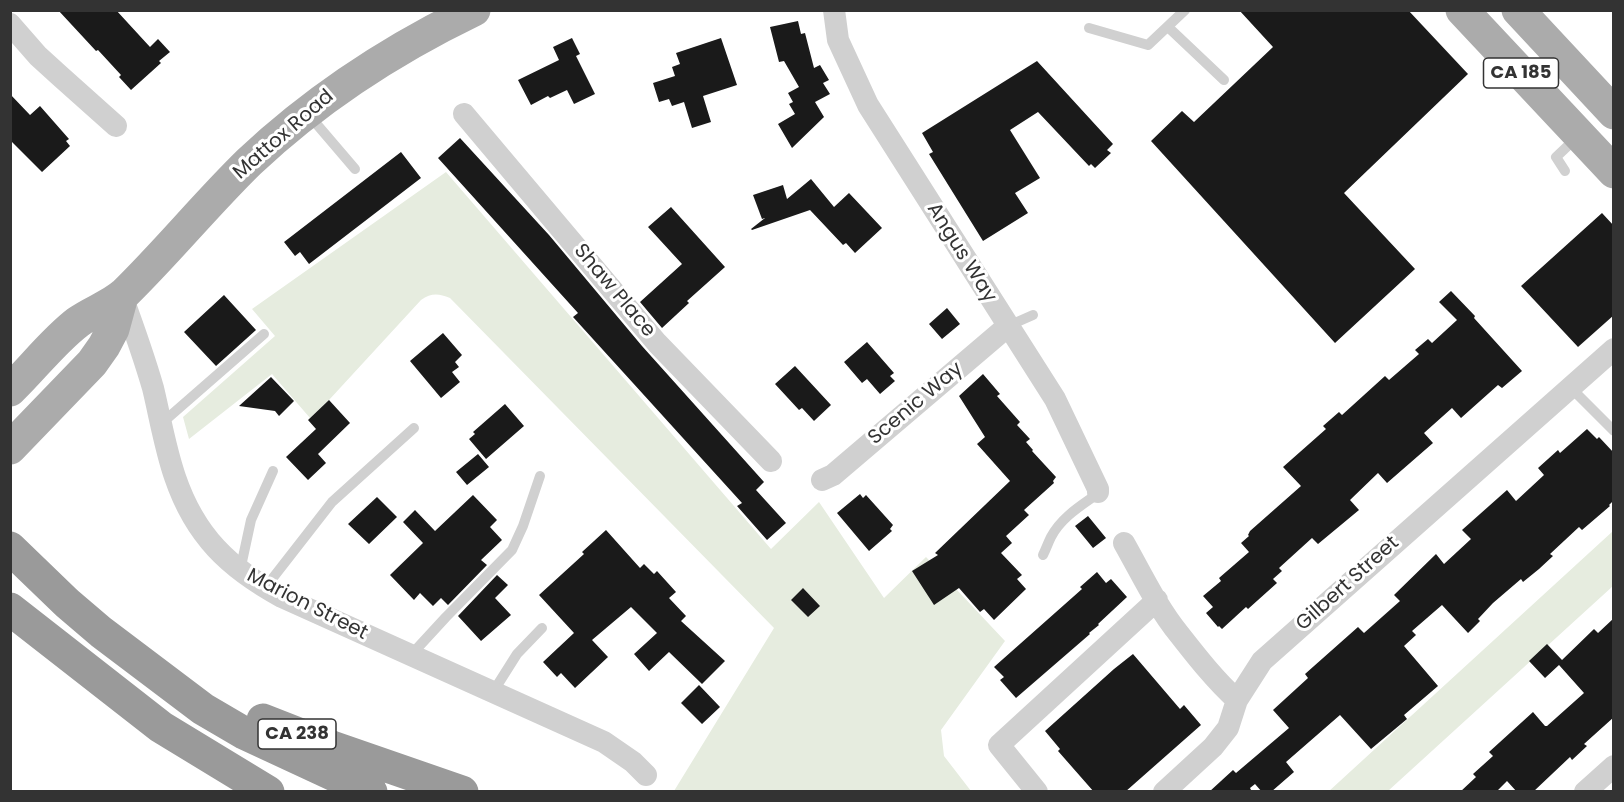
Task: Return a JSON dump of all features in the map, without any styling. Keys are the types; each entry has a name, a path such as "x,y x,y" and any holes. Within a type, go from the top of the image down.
{"highway":[{"name":"CA 238","path":"10,548 67,603 140,661 189,687 263,720 332,747 462,792"},
{"path":"10,609 161,727 268,792"},
{"path":"140,661 183,695 223,721 371,792"},
{"path":"87,667 256,759 328,792"}],"main road":[{"name":"Mattox Road","path":"122,296 234,177 307,112 374,64 422,36 474,10"},
{"name":"CA 185","path":"1462,10 1614,172"},
{"name":"CA 185","path":"1518,10 1614,113"},
{"path":"10,390 77,323 122,296"},
{"path":"10,447 92,363 105,346 113,329 122,296"}],"street":[{"name":"Angus Way","path":"834,10 838,40 868,105 1055,399 1098,492"},
{"path":"10,24 52,69 116,126"},
{"name":"Shaw Place","path":"464,114 657,343 771,461"},
{"name":"Marion Street","path":"122,296 142,354 175,478 190,512 208,539 240,572 293,603 604,742 633,762 646,775"},
{"name":"Scenic Way","path":"822,480 833,475 1008,326"},
{"name":"Gilbert Street","path":"1164,792 1213,747 1228,728 1237,700 1262,661 1614,349"},
{"path":"1124,543 1156,600 1178,633 1215,679 1237,700"},
{"path":"1037,792 999,745 1156,600"},
{"path":"1585,792 1614,766"}],"lane":[{"path":"1089,28 1148,45 1185,10"},
{"path":"1168,27 1224,80"},
{"path":"307,112 355,169"},
{"path":"1565,171 1556,157 1579,135"},
{"path":"1008,326 1033,315"},
{"path":"161,423 264,334"},
{"path":"1569,387 1614,431"},
{"path":"265,588 332,502 414,428"},
{"path":"240,572 251,520 273,471"},
{"path":"411,655 512,550 540,476"},
{"path":"1043,555 1060,523 1098,492"},
{"path":"493,692 517,654 542,628"}],"shaded area":[{"path":"446,172 771,549 819,502 884,598 926,557 1005,641 941,730 944,756 971,791 674,791 774,628 450,298 435,294 421,300 310,418 272,374 189,439 183,417 275,336 252,309"},
{"path":"1613,531 1613,586 1388,791 1328,792"}],"building":[{"path":"58,10 116,10 150,47 158,39 170,52 131,90 119,77 121,75"},
{"path":"1239,10 1408,10 1468,74 1344,193 1415,269 1335,343 1151,141 1182,111 1194,122 1273,47"},
{"path":"798,21 801,34 805,33 814,68 820,65 829,80 823,83 830,94 815,102 824,117 792,148 778,124 795,114 789,104 793,102 788,93 799,87 784,61 779,62 770,27"},
{"path":"572,38 580,54 576,56 595,94 574,104 567,90 531,105 518,80 559,60 553,47"},
{"path":"721,38 737,85 703,96 711,122 692,128 684,102 672,106 669,99 659,102 653,83 675,76 672,67 680,64 676,53"},
{"path":"1037,61 1113,144 1107,150 1111,153 1095,168 1091,164 1089,166 1038,112 1010,130 1040,178 1015,193 1028,213 983,241 929,154 933,152 922,133"},
{"path":"10,94 30,115 40,106 69,139 66,141 70,146 42,172 10,140"},
{"path":"460,138 549,235 642,346 764,482 756,490 786,523 767,540 737,506 742,503 573,317 578,313 438,158"},
{"path":"401,152 421,178 309,264 300,252 295,256 284,242"},
{"path":"811,179 834,207 849,193 882,228 855,253 846,243 843,245 810,210 751,229 765,218 762,219 753,195 783,185 787,199"},
{"path":"671,207 725,267 687,301 689,303 662,328 640,302 682,264 648,227"},
{"path":"1602,213 1614,226 1614,315 1578,347 1521,286"},
{"path":"1451,291 1522,371 1502,388 1498,385 1461,418 1452,408 1424,433 1433,443 1387,483 1378,473 1350,500 1359,510 1318,544 1312,538 1279,568 1282,571 1273,579 1277,583 1222,629 1218,627 1206,613 1213,607 1203,596 1221,581 1219,578 1249,552 1241,543 1249,536 1250,531 1301,486 1283,467 1326,429 1323,426 1339,412 1342,415 1385,376 1389,380 1419,354 1415,350 1428,339 1432,343 1457,320 1439,302"},
{"path":"224,295 256,330 216,366 184,332"},
{"path":"947,308 960,324 942,339 929,324"},
{"path":"443,333 462,355 455,362 459,367 452,372 460,382 441,398 410,361"},
{"path":"867,342 894,373 890,376 895,381 880,394 867,379 862,383 844,362"},
{"path":"795,366 831,405 814,421 802,408 799,410 775,384"},
{"path":"983,374 1000,394 997,396 1020,422 1017,425 1030,439 1026,442 1032,451 1056,477 1054,483 1024,510 1029,515 1006,536 1012,543 1001,553 1022,575 1017,579 1026,589 994,620 984,609 980,612 959,588 934,605 912,571 938,555 935,553 1010,481 977,444 985,437 959,396"},
{"path":"271,377 294,401 279,416 275,411 239,406"},
{"path":"329,400 350,423 318,454 326,463 308,480 286,457 316,429 308,420"},
{"path":"505,404 524,426 486,459 469,439 475,434 473,432"},
{"path":"1587,429 1597,439 1599,437 1614,453 1614,500 1582,530 1579,527 1550,554 1553,556 1539,569 1523,582 1521,579 1493,603 1468,633 1442,605 1412,631 1416,635 1404,646 1438,686 1404,715 1407,719 1371,749 1340,715 1286,762 1294,772 1271,792 1262,792 1255,784 1250,788 1252,792 1209,792 1233,770 1236,773 1289,728 1273,710 1308,678 1305,674 1358,627 1364,633 1400,601 1394,595 1436,554 1444,564 1471,539 1462,530 1507,490 1516,501 1544,475 1538,468 1558,450 1560,453"},
{"path":"478,454 489,467 467,485 456,472"},
{"path":"860,494 863,498 866,495 893,525 890,529 892,531 869,551 837,513"},
{"path":"473,495 497,520 490,527 502,540 481,560 487,565 448,605 441,598 433,606 420,593 414,600 390,575 423,543 403,522 415,510 435,531"},
{"path":"377,497 397,517 369,544 348,524"},
{"path":"1088,516 1106,538 1093,548 1075,526"},
{"path":"606,530 640,568 644,564 654,574 657,571 676,592 669,598 686,616 681,621 725,661 702,684 669,652 649,671 634,654 657,633 631,607 592,640 608,657 575,688 561,673 557,677 543,662 574,633 539,595 584,554 582,552"},
{"path":"1097,572 1106,583 1111,579 1127,597 1090,634 1016,698 1000,680 1004,677 994,667 1082,589 1080,587"},
{"path":"497,575 508,585 495,598 511,615 481,641 458,616"},
{"path":"803,588 820,606 808,617 791,600"},
{"path":"1614,618 1614,717 1584,744 1587,746 1572,760 1570,757 1533,792 1517,792 1507,781 1496,792 1460,792 1476,777 1473,774 1493,756 1489,752 1533,712 1547,726 1584,693 1559,665 1545,678 1529,661 1547,644 1562,660 1594,629 1598,633"},
{"path":"1133,654 1180,709 1184,705 1201,725 1125,792 1094,792 1058,751 1060,749 1045,731"},
{"path":"699,685 720,707 702,724 681,703"}]}
